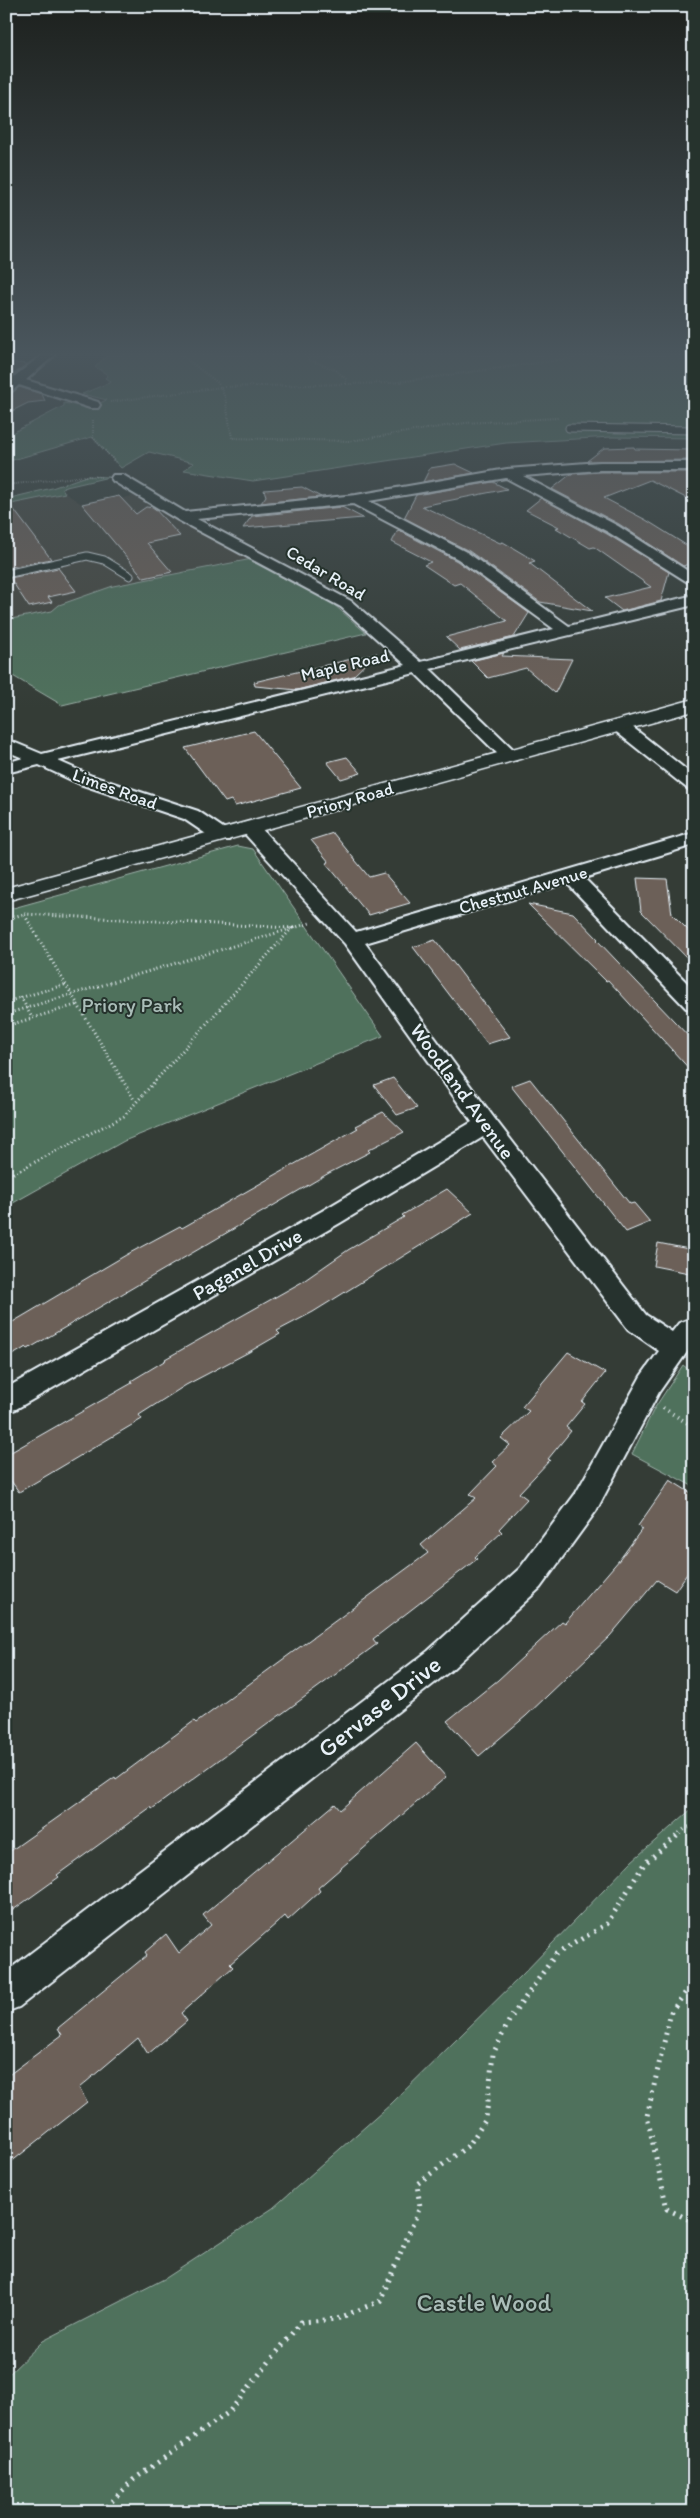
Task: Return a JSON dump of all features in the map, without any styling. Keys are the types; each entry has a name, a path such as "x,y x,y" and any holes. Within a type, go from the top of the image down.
{"main road":[{"name":"Priory Road","path":"6,895 694,706"}],"street":[{"path":"507,473 613,529 694,582"},
{"path":"183,517 213,512 355,499 513,473"},
{"name":"Cedar Road","path":"118,478 183,517 346,604 419,668 510,756"},
{"path":"355,499 463,556 566,631"},
{"name":"Maple Road","path":"6,768 694,600"},
{"path":"620,726 694,785"},
{"name":"Limes Road","path":"6,744 86,780 191,815 222,836"},
{"name":"Woodland Avenue","path":"251,828 333,916 352,940 486,1124 637,1322 685,1338"},
{"name":"Chestnut Avenue","path":"352,940 694,839"},
{"path":"572,876 694,1003"},
{"name":"Paganel Drive","path":"6,1401 330,1217 486,1124"},
{"name":"Gervase Drive","path":"6,1994 439,1661 530,1578 586,1502 650,1384 685,1338"}],"lane":[{"path":"6,574 87,556 104,560 130,576"}],"path":[{"path":"6,485 86,476 118,478 120,473"},
{"path":"6,920 24,914 292,928"},
{"path":"24,914 79,1004 135,1102"},
{"path":"6,1014 333,916"},
{"path":"6,929 11,928"},
{"path":"6,1177 124,1116 292,928"},
{"path":"6,1002 67,984"},
{"path":"21,997 32,1018"},
{"path":"6,1026 79,1004"},
{"path":"6,1162 12,1174"},
{"path":"662,1407 694,1427"},
{"path":"101,2512 133,2480 229,2412 301,2322 336,2319 380,2301 420,2207 417,2184 469,2145 486,2119 493,2054 510,2019 556,1954 607,1924 644,1864 686,1828 694,1826"},
{"path":"694,1981 671,2012 647,2116 667,2209 694,2222"}],"shaded area":[{"path":"65,493 85,506 133,496 300,583 332,603 366,633 62,705 6,672 6,505"}],"green space":[{"path":"200,473 310,473 253,481"},
{"path":"86,476 109,477 62,488 65,493 6,505 6,499 52,488"},
{"path":"252,559 300,583 332,603 366,633 62,705 6,672 6,620 52,611 59,605 113,586"},
{"name":"Priory Park","path":"238,846 253,849 383,1036 124,1141 6,1207 6,910"},
{"path":"683,1365 694,1374 694,1487 632,1454 654,1409"},
{"name":"Castle Wood","path":"694,1807 694,2512 6,2512 6,2377 43,2341 166,2278 273,2208 391,2104 522,1975 632,1861"}],"building":[{"path":"428,473 474,473 423,482"},
{"path":"694,473 694,502 650,480 604,498 646,520 694,550 694,562 683,566 619,524 552,489 571,474"},
{"path":"493,482 507,489 422,506 500,543 503,542 535,561 529,563 592,611 540,602 469,551 404,518 416,495"},
{"path":"302,487 321,497 261,503 266,496 264,490"},
{"path":"119,496 136,514 146,507 154,508 180,536 147,543 172,572 144,578 82,504"},
{"path":"541,498 607,534 669,572 661,601 622,611 605,598 651,587 594,547 590,548 556,528 559,527 526,510"},
{"path":"6,499 51,559 6,568"},
{"path":"342,507 363,518 243,528 252,516"},
{"path":"398,530 457,561 529,613 514,637 460,650 446,637 507,621 460,583 454,585 424,565 431,562 392,542"},
{"path":"58,568 76,591 48,597 52,602 29,607 10,578"},
{"path":"377,653 353,676 297,690 255,686 254,682"},
{"path":"504,653 502,656 572,659 555,693 526,668 488,678 471,661"},
{"path":"254,731 301,788 235,806 231,800 225,802 185,748"},
{"path":"347,757 361,773 341,779 327,762"},
{"path":"333,833 369,877 384,873 410,903 369,915 326,863 329,862 311,840"},
{"path":"637,878 667,879 672,914 694,936 694,965 641,911"},
{"path":"528,904 573,913 694,1042 694,1074 608,980 606,981"},
{"path":"435,940 510,1037 487,1044 413,947"},
{"path":"393,1078 417,1108 397,1115 374,1085"},
{"path":"530,1079 630,1204 634,1203 650,1222 626,1232 511,1086"},
{"path":"383,1112 404,1132 368,1150 370,1152 329,1173 28,1349 26,1347 6,1359 6,1326 126,1255 180,1226 182,1228 358,1128 355,1126"},
{"path":"447,1189 473,1213 313,1312 277,1331 280,1334 186,1385 139,1415 142,1419 19,1492 6,1474 6,1455 132,1383 131,1381 165,1359 302,1282 348,1250 404,1217 402,1215"},
{"path":"658,1243 694,1250 694,1274 654,1266"},
{"path":"568,1352 605,1373 582,1402 585,1404 566,1427 571,1431 548,1459 550,1460 519,1493 527,1499 499,1529 502,1532 475,1557 477,1559 373,1639 377,1644 152,1809 151,1807 57,1875 59,1877 6,1915 6,1854 115,1777 116,1779 194,1721 196,1723 428,1553 421,1545 476,1498 470,1494 497,1466 492,1462 510,1445 501,1438 529,1411 522,1407"},
{"path":"670,1480 694,1495 694,1564 675,1591 657,1580 610,1636 526,1716 479,1756 447,1721 498,1680 562,1621 565,1623 620,1559 642,1529 638,1526"},
{"path":"416,1743 446,1777 318,1888 320,1891 288,1920 285,1916 230,1964 233,1967 181,2013 187,2021 148,2054 138,2038 79,2088 87,2102 6,2166 6,2077 62,2035 58,2028 147,1955 145,1952 166,1934 179,1953 211,1925 203,1915 335,1804 340,1810"}]}
